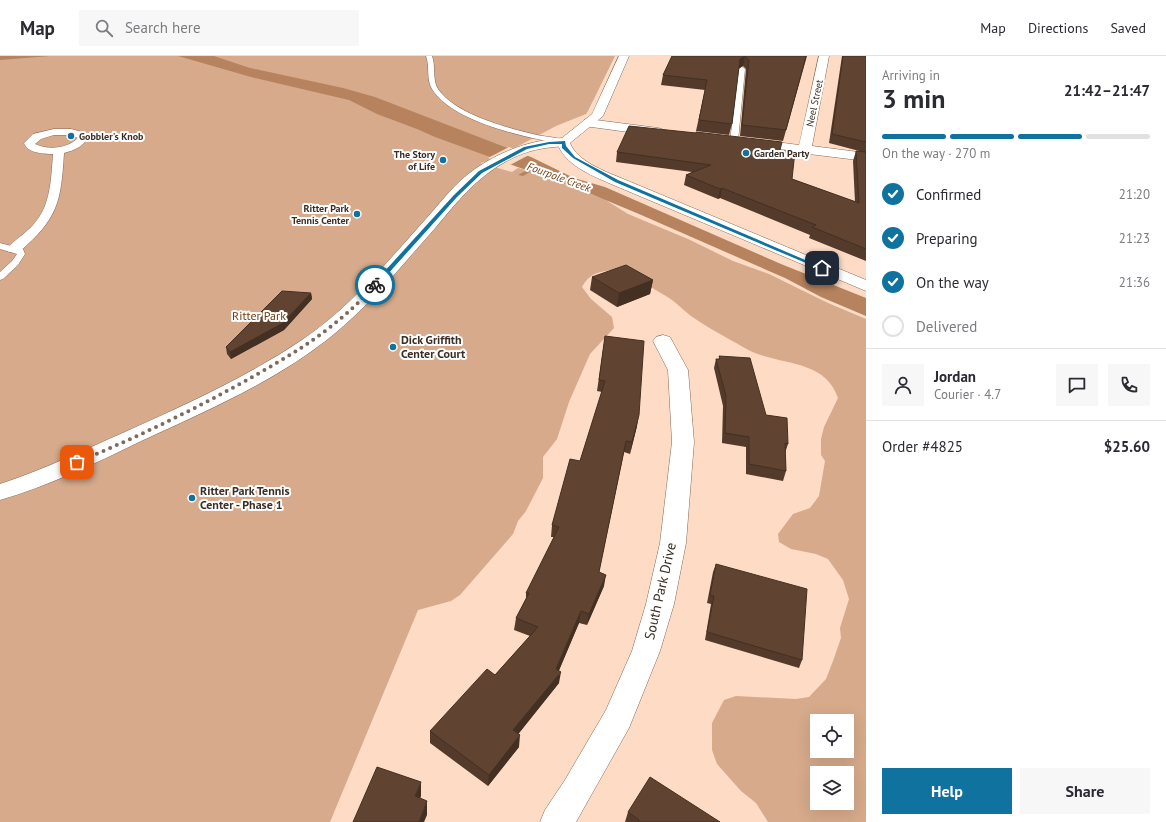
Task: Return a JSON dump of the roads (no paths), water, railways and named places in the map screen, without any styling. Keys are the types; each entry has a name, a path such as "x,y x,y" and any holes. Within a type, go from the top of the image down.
{"street":[{"path":"0,492 90,457 170,420 220,395 308,344 334,325 356,306 472,178 492,164 526,148 538,144 563,142 596,116 624,56"},
{"name":"Neel Street","path":"805,150 824,56"},
{"path":"588,123 674,134"},
{"path":"719,139 866,157"},
{"path":"563,142 564,147 574,158 604,175 866,286"},
{"path":"14,249 34,232 49,214 56,189 59,150"},
{"name":"South Park Drive","path":"557,822 577,791 618,718 646,652 661,597 673,543 683,442 678,370 663,341"}],"lane":[{"path":"429,56 433,68 431,81 433,87 441,97 454,106 510,130 530,136 563,142"},
{"path":"734,141 742,69"},
{"path":"0,246 20,251 21,254 15,263 0,277"}],"water":[{"path":"0,56 50,56 0,60"},
{"name":"Fourpole Creek","path":"178,56 214,56 250,68 343,88 375,97 531,157 574,178 605,187 781,264 866,298 866,316 821,297 785,278 584,191 435,137 377,114 349,100 251,77"}],"waterway":[{"name":"Fourpole Creek","path":"521,175 535,168"}],"place":[{"name":"Gobbler's Knob","path":"71,136"},
{"name":"Garden Party","path":"746,153"},
{"name":"The Story of Life","path":"443,160"},
{"name":"Ritter Park Tennis Center","path":"357,214"},
{"name":"Dick Griffith Center Court","path":"393,347"},
{"name":"Ritter Park Tennis Center - Phase 1","path":"192,498"}],"park label":[{"name":"Ritter Park","path":"259,316"}]}
